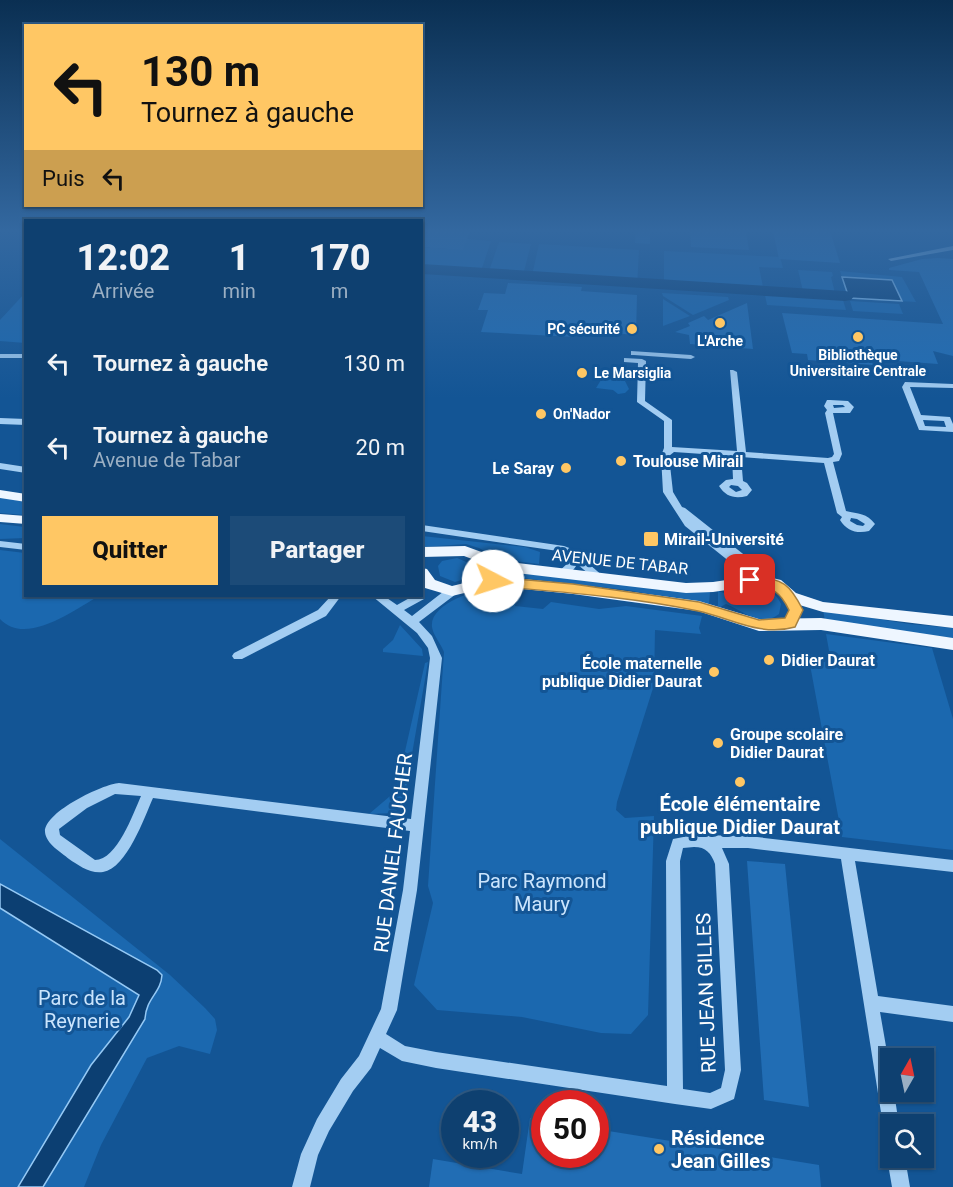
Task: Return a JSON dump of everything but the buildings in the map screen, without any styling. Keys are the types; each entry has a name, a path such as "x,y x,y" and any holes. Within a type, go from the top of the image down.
{"main road":[{"path":"0,494 24,498"},
{"path":"0,518 24,520"},
{"name":"AVENUE DE TABAR","path":"423,552 465,551 507,567 686,588 750,580 776,584"},
{"path":"444,552 428,559 424,567 423,583 452,591"},
{"name":"AVENUE DE TABAR","path":"452,591 485,582 582,590 699,606 759,625 821,624 952,645"},
{"path":"776,584 791,597 823,607 953,622"},
{"path":"790,623 796,610 791,597"}],"street":[{"path":"0,356 24,356"},
{"path":"691,357 630,356 642,361 641,402 668,420 665,456 666,483 688,524 735,561 737,572 728,584"},
{"path":"733,372 739,455 738,482"},
{"path":"918,417 906,387 908,384 953,386"},
{"path":"667,452 673,449 828,461 836,459 838,454 829,413 832,410"},
{"path":"0,421 24,422"},
{"path":"828,461 842,513 847,516"},
{"path":"0,466 24,470"},
{"path":"678,507 776,584"},
{"path":"423,528 550,546 568,551 600,578"},
{"path":"0,544 24,547"},
{"path":"562,573 573,563 568,551"},
{"path":"404,617 452,591"},
{"path":"238,656 322,613 335,597"},
{"name":"RUE DANIEL FAUCHER","path":"301,1187 317,1138 347,1085 365,1062 389,1010 410,890 436,658 432,644 404,617 378,597"},
{"path":"404,617 415,597"},
{"path":"150,792 120,852 107,865 93,866 54,839 53,826 58,820 112,790 150,792 417,826"},
{"name":"RUE JEAN GILLES","path":"675,1096 673,861 678,843 695,840 748,842 953,866"},
{"name":"RUE JEAN GILLES","path":"378,1038 402,1053 436,1060 711,1101 728,1093 733,1070 722,864 718,852 708,842"},
{"path":"847,854 889,1114"},
{"path":"872,1002 953,1014"},
{"path":"898,1168 901,1187"}],"green space":[{"path":"763,286 764,292 750,291 744,294 664,288"},
{"path":"802,286 833,286 835,293 803,291"},
{"path":"845,286 907,286 916,302 849,298"},
{"path":"662,293 728,297 729,300 693,315 663,296"},
{"path":"24,294 24,343 0,341 0,320"},
{"path":"765,295 843,300 846,310 767,305"},
{"path":"663,299 690,316 663,326"},
{"path":"850,301 899,304 903,314 853,311"},
{"path":"630,371 637,372 637,377 625,381 629,389 625,393 618,394 613,390 596,388 601,380 598,377 603,372 622,374"},
{"path":"0,497 24,502 24,515 0,513"},
{"path":"0,524 24,527 24,538 0,539"},
{"path":"423,536 525,547 540,552 539,564 499,559 466,544 423,547"},
{"path":"0,550 24,553 24,597 97,597 50,623 36,627 23,629 11,627 0,619"},
{"path":"457,558 485,570 710,591 709,605 627,590 530,579 478,575 455,582 440,576 438,566 442,561"},
{"name":"Parc Raymond Maury","path":"494,587 517,591 515,606 543,609 551,602 599,609 626,606 702,616 699,628 701,634 655,630 654,685 617,802 616,810 625,818 654,816 648,1015 631,1034 601,1033 522,1017 437,1010 414,985 433,903 428,886 444,652 432,627 433,619 438,611 456,599"},
{"path":"750,587 764,589 776,596 781,604 779,614 772,618 759,619 726,604 718,608 718,591 727,594"},
{"path":"823,610 909,624 953,628 953,638 825,621"},
{"path":"400,625 422,649 423,656 383,652 383,649 393,640"},
{"path":"826,634 932,648 953,719 953,850 842,837 808,654 830,656"},
{"path":"428,662 404,800 395,813 369,814 396,791 425,663"},
{"name":"Parc de la Reynerie","path":"0,839 170,975 215,1019 217,1030 210,1054 179,1046 147,1058 101,1145 84,1187 0,1187"}],"shaded area":[{"path":"845,286 895,286 902,301 849,298"},
{"path":"0,884 157,970 162,975 159,987 148,1006 145,1019 43,1187 18,1187 91,1065 129,1017 139,995 0,908"}],"waterway":[{"path":"694,286 845,296"}],"place":[{"name":"L'Arche","path":"720,323"},
{"name":"PC sécurité","path":"632,329"},
{"name":"Bibliothèque Universitaire Centrale","path":"858,337"},
{"name":"Le Marsiglia","path":"582,373"},
{"name":"On'Nador","path":"541,414"},
{"name":"Toulouse Mirail","path":"621,461"},
{"name":"Le Saray","path":"566,468"},
{"name":"Mirail-Université","path":"651,539"},
{"name":"Didier Daurat","path":"769,660"},
{"name":"École maternelle publique Didier Daurat","path":"714,672"},
{"name":"Groupe scolaire Didier Daurat","path":"718,743"},
{"name":"École élémentaire publique Didier Daurat","path":"740,782"},
{"name":"Résidence Jean Gilles","path":"659,1149"}],"route":[{"path":"493,581 699,606 759,625 785,625 794,619 796,610 782,587 760,580 750,580"}]}
